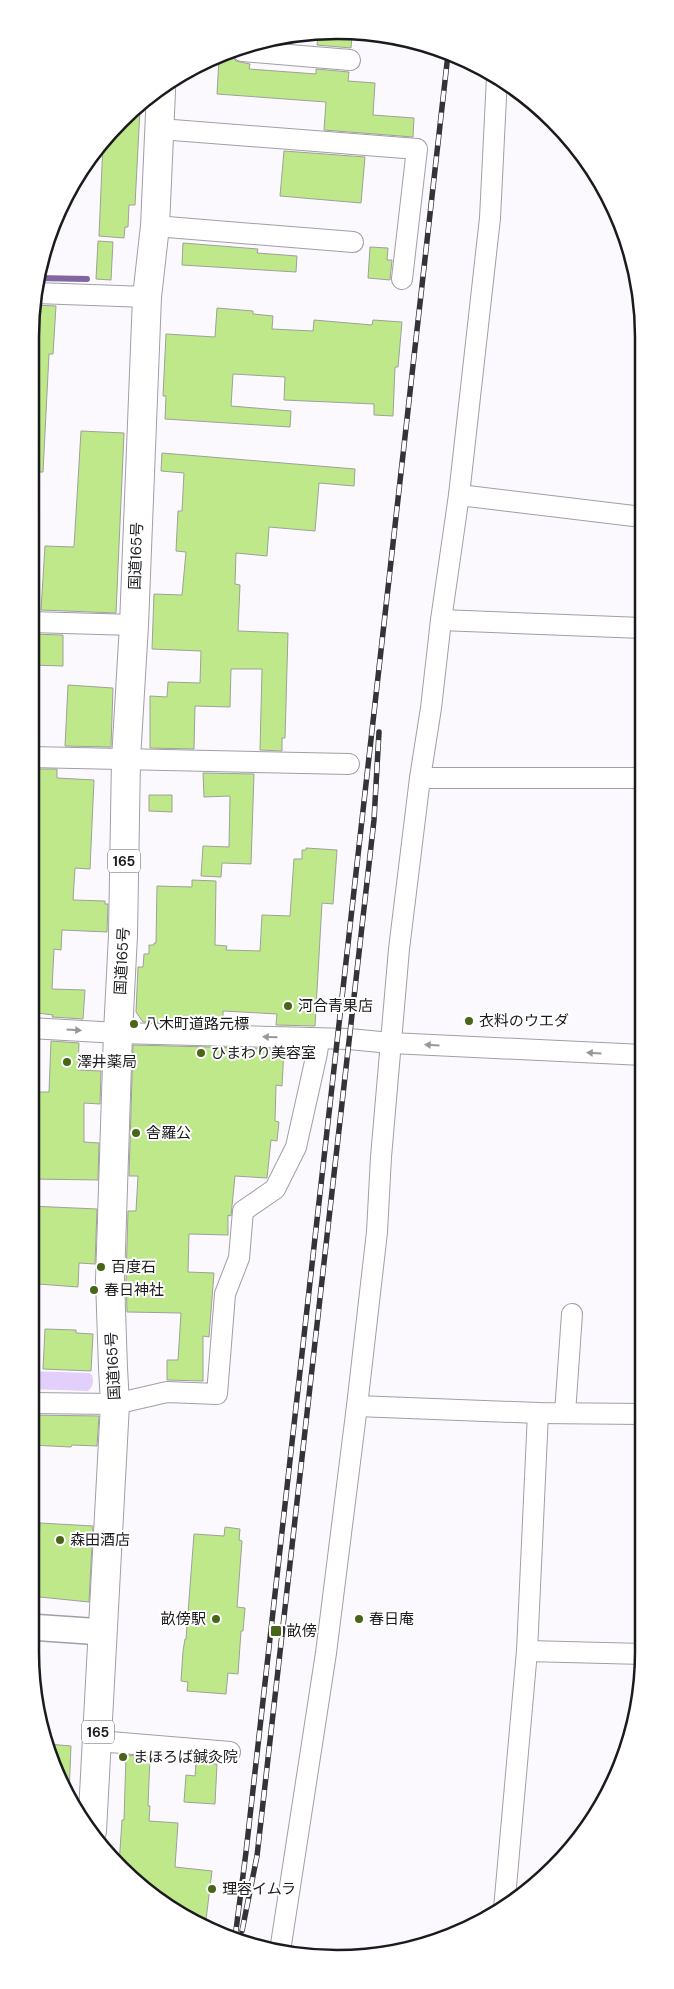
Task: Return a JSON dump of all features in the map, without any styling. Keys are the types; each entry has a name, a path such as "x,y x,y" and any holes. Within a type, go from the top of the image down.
{"highway":[{"name":"国道165号","path":"93,1823 115,1404 112,1368 110,1280 123,935 126,758 134,625 147,297 155,226 161,96"}],"main road":[{"path":"39,1627 103,1632"}],"street":[{"path":"251,52 350,60"},
{"path":"281,1945 327,1644 357,1406 377,1232 399,949 420,778 459,495 490,218 498,86"},
{"path":"160,129 417,149 402,279"},
{"path":"155,226 353,242"},
{"path":"42,293 147,297"},
{"path":"459,495 635,516"},
{"path":"441,620 635,628"},
{"path":"39,622 134,625"},
{"path":"39,757 349,764"},
{"path":"420,778 635,778"},
{"path":"39,1029 118,1033 349,1039 391,1043 635,1055"},
{"path":"39,1403 115,1404 167,1392 217,1394 225,1294 239,1258 244,1211 275,1189 296,1147 319,1038"},
{"path":"565,1413 572,1314"},
{"path":"357,1406 538,1413 635,1414"},
{"path":"505,1899 527,1651 538,1413"},
{"path":"527,1651 635,1654"},
{"path":"98,1741 230,1752"}],"shaded area":[{"path":"39,1371 89,1373 92,1375 93,1384 88,1391 39,1389"}],"building":[{"path":"318,39 352,39 351,48 317,45"},
{"path":"233,58 236,61 250,64 249,69 316,74 316,69 349,72 348,81 375,83 373,115 414,118 413,137 324,130 326,102 217,94 219,63"},
{"path":"140,113 135,205 129,205 128,227 125,227 124,238 99,236 103,152"},
{"path":"284,151 365,157 361,203 280,196"},
{"path":"98,241 113,242 111,280 96,279"},
{"path":"183,243 258,249 257,253 297,256 296,272 182,265"},
{"path":"370,247 388,248 387,260 392,260 390,280 368,278"},
{"path":"40,305 56,306 53,354 49,354 43,472 39,472"},
{"path":"217,308 253,311 253,314 273,316 272,329 313,331 314,320 372,325 373,320 402,322 398,367 395,367 393,416 374,415 374,404 284,400 285,377 233,374 231,406 291,411 290,427 165,419 166,396 163,396 166,334 215,337"},
{"path":"81,431 124,433 116,613 41,610 45,546 74,547"},
{"path":"162,453 355,469 354,486 319,483 315,531 269,527 267,556 236,553 235,584 240,585 238,631 288,633 285,738 282,738 282,751 260,750 262,669 231,669 230,707 195,706 194,749 150,748 150,696 167,697 168,682 200,683 201,651 152,649 154,594 182,595 186,552 176,551 178,511 182,511 184,473 161,471"},
{"path":"39,634 63,635 63,666 39,665"},
{"path":"68,685 113,688 111,747 65,746"},
{"path":"39,769 57,769 57,778 94,780 90,869 75,868 73,900 105,901 105,904 108,904 107,932 62,930 61,950 54,949 52,989 85,990 83,1019 52,1017 53,1015 39,1013"},
{"path":"203,773 254,774 251,864 222,863 221,877 201,876 203,846 229,847 230,796 204,797"},
{"path":"149,795 172,795 172,812 149,811"},
{"path":"306,848 337,850 333,904 322,903 315,1026 276,1025 277,1014 223,1011 223,1024 143,1022 136,1012 138,967 143,967 144,954 149,954 149,945 156,943 157,886 192,887 192,880 216,881 215,945 227,946 226,950 260,951 262,915 290,916 294,859 302,859 302,850 306,850"},
{"path":"51,1041 79,1043 78,1070 101,1071 100,1104 84,1103 84,1142 99,1143 98,1180 39,1179 39,1092 49,1092"},
{"path":"133,1045 284,1049 282,1086 276,1085 275,1121 279,1122 277,1141 271,1140 267,1178 235,1176 231,1216 228,1215 228,1235 189,1234 188,1272 214,1273 209,1337 203,1336 203,1381 167,1380 167,1360 178,1360 181,1313 127,1312 128,1211 136,1211 138,1176 129,1176"},
{"path":"39,1206 97,1209 95,1264 79,1263 78,1287 39,1284"},
{"path":"45,1329 76,1330 76,1333 93,1334 91,1371 43,1369"},
{"path":"39,1415 99,1416 97,1446 72,1445 71,1447 39,1445"},
{"path":"40,1523 93,1526 89,1602 39,1597"},
{"name":"畝傍駅","path":"225,1527 240,1529 239,1540 242,1541 237,1607 245,1608 243,1631 241,1631 238,1674 228,1673 226,1694 187,1691 188,1682 181,1681 194,1534 224,1536"},
{"path":"54,1745 71,1746 69,1783"},
{"path":"126,1755 150,1757 149,1821 178,1823 175,1867 212,1871 206,1920 155,1889 120,1856 122,1820 124,1820"},
{"path":"196,1763 217,1764 215,1804 184,1802 186,1775 195,1776"}],"waterway":[{"path":"44,278 87,279"}],"railway":[{"path":"236,1932 447,60"},
{"path":"242,1931 257,1856 374,820 379,732"}],"place":[{"name":"河合青果店","path":"288,1006"},
{"name":"衣料のウエダ","path":"469,1021"},
{"name":"八木町道路元標","path":"134,1024"},
{"name":"ひまわり美容室","path":"201,1053"},
{"name":"澤井薬局","path":"67,1062"},
{"name":"舎羅公","path":"136,1133"},
{"name":"百度石","path":"101,1267"},
{"name":"春日神社","path":"94,1290"},
{"name":"森田酒店","path":"60,1540"},
{"name":"畝傍駅","path":"216,1619"},
{"name":"春日庵","path":"359,1619"},
{"name":"畝傍","path":"276,1631"},
{"name":"まほろば鍼灸院","path":"123,1757"},
{"name":"理容イムラ","path":"212,1889"}]}
